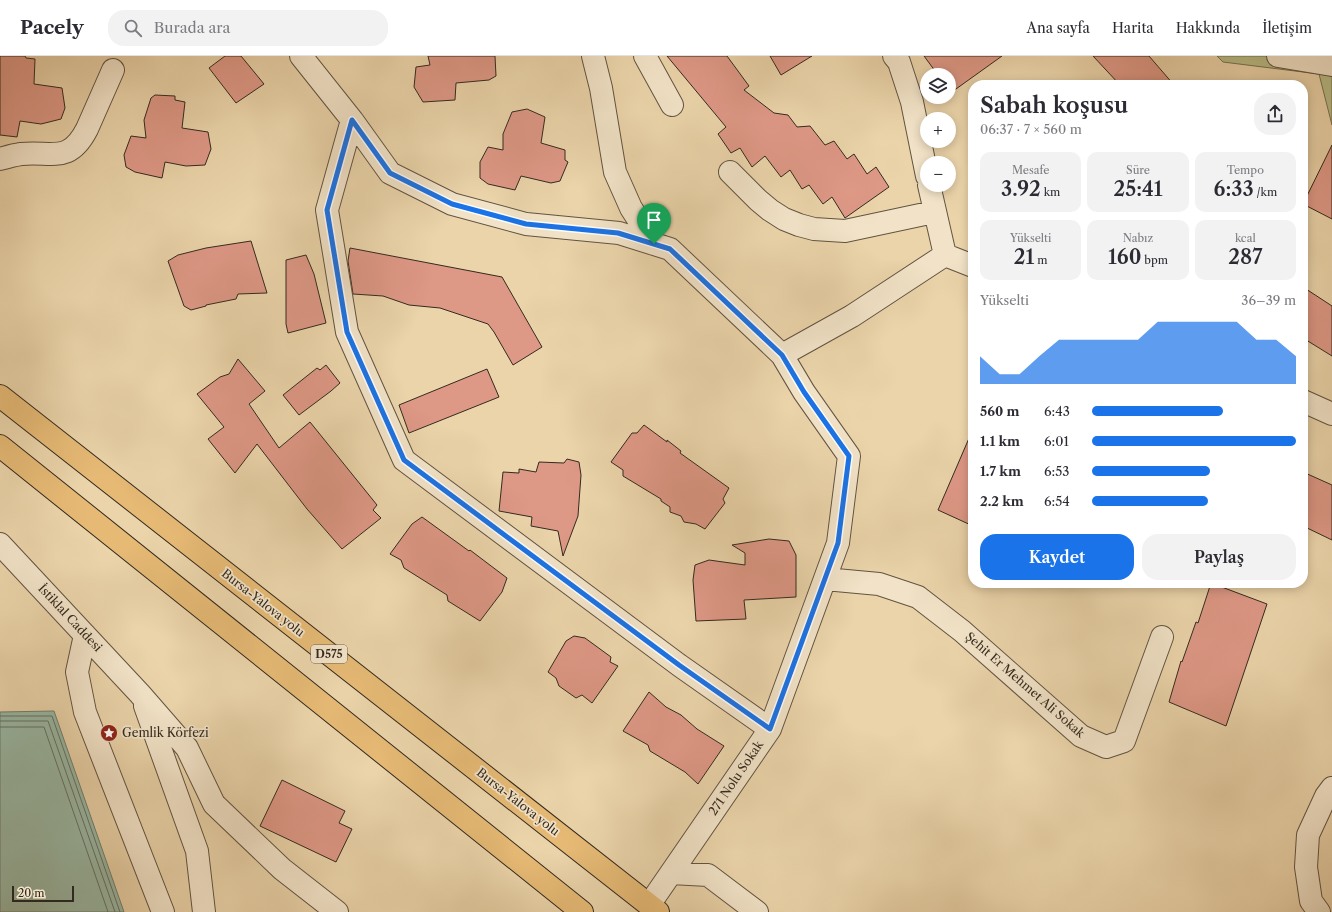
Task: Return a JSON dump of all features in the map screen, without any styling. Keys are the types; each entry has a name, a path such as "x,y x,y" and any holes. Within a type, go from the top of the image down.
{"highway":[{"name":"Bursa-Yalova yolu","path":"0,396 654,908"},
{"path":"0,446 582,912"}],"street":[{"name":"271 Nolu Sokak","path":"301,56 352,120 390,173 452,204 526,224 618,233 670,249 782,355 804,392 849,456 838,543 770,729 671,873 654,908"},
{"path":"592,56 603,96 615,172 631,208 654,244"},
{"path":"645,56 672,105"},
{"path":"894,56 899,62 912,102 923,156"},
{"path":"1278,56 1332,65"},
{"path":"0,159 22,154 60,154 77,144 87,129 113,70"},
{"path":"352,120 327,210 347,332 404,460 673,660 770,729"},
{"path":"730,172 770,210 784,219 814,229 845,231 934,212"},
{"path":"930,192 945,255"},
{"path":"945,255 968,264"},
{"path":"782,355 852,316 945,255"},
{"path":"1308,403 1332,414"},
{"name":"İstiklal Caddesi","path":"0,544 85,634 187,748 214,804 282,869 337,912"},
{"name":"Şehit Er Mehmet Ali Sokak","path":"825,579 879,584 918,597 962,631 1081,736 1106,747 1124,741 1162,637"},
{"path":"85,634 77,672 85,712 163,912"},
{"path":"140,694 197,851 204,912"},
{"path":"1319,912 1311,901 1306,867 1308,835 1326,796 1332,788"},
{"path":"671,873 708,875 757,912"}],"green space":[{"path":"1217,56 1332,56 1332,125 1319,74 1223,62"}],"water":[{"path":"54,711 124,912 0,912 0,712"}],"building":[{"path":"0,56 25,56 26,58 35,59 34,84 62,88 65,108 61,119 41,124 20,121 17,137 0,135"},
{"path":"225,56 241,56 264,84 236,103 209,68"},
{"path":"428,56 495,56 496,76 489,80 456,83 455,100 423,102 414,87 416,67 430,65"},
{"path":"667,56 727,56 749,86 744,90 774,113 788,115 797,127 810,126 825,145 834,141 847,159 854,154 867,174 876,167 889,187 845,218 832,197 823,204 809,185 802,189 790,170 781,177 765,156 752,167 740,148 731,153 718,134 726,127"},
{"path":"770,56 812,56 781,75"},
{"path":"924,56 1002,56 956,89 956,68 933,68"},
{"path":"1093,56 1149,56 1170,80 1115,80"},
{"path":"155,95 175,96 175,100 185,102 182,128 208,132 211,149 205,165 186,166 165,162 162,178 135,172 126,167 124,155 131,136 146,138 144,120 151,98"},
{"path":"527,109 545,117 541,143 565,150 565,160 568,162 560,181 551,183 521,176 515,190 488,184 480,178 480,162 488,147 503,150 503,134 512,112"},
{"path":"1332,145 1332,219 1308,207 1308,194"},
{"path":"251,241 267,293 238,294 236,299 206,305 191,310 184,306 168,261 178,255 206,248"},
{"path":"350,248 502,277 542,347 513,365 488,324 440,308 409,305 383,296 353,294 348,261"},
{"path":"306,255 314,274 326,323 288,333 286,324 286,260"},
{"path":"1308,290 1332,306 1332,356 1308,341"},
{"path":"238,359 265,391 249,404 279,448 310,422 377,505 373,510 381,518 342,549 307,509 257,444 235,473 208,439 224,427 197,394 220,377 229,374"},
{"path":"326,365 340,383 299,415 283,395 317,368 320,370"},
{"path":"487,369 499,397 409,433 399,405"},
{"path":"644,425 667,442 667,440 681,451 680,453 729,488 723,499 725,503 705,529 696,524 684,522 681,516 670,512 670,507 661,501 661,499 623,476 623,470 611,462 632,433 637,433"},
{"path":"968,441 968,524 938,510"},
{"path":"567,459 579,462 581,475 578,516 563,556 558,531 531,526 532,517 499,511 503,472 519,473 519,469 536,472 539,462 564,463"},
{"path":"1308,474 1332,485 1332,540 1308,528"},
{"path":"422,517 507,578 502,592 480,621 448,601 447,595 404,568 401,560 390,554 412,524"},
{"path":"769,539 789,541 796,555 796,597 744,600 746,619 696,621 693,580 695,565 709,560 745,565 745,553 732,545"},
{"path":"1209,588 1224,588 1267,604 1226,726 1169,702 1181,661 1182,662 1196,622 1198,623"},
{"path":"574,636 585,638 611,657 610,662 618,666 592,703 582,695 576,698 559,686 556,678 548,672 566,641"},
{"path":"649,692 666,707 681,715 697,729 724,746 698,784 685,772 650,751 648,745 623,731"},
{"path":"282,780 345,811 339,823 352,829 336,862 260,826"}],"place":[{"name":"Gemlik Körfezi","path":"109,733"}],"route":[{"path":"352,120 390,173 452,204 526,224 618,233 654,244 670,249 782,355 804,392 849,456 838,543 770,729 679,665 404,460 347,332 327,210 352,120"}]}
